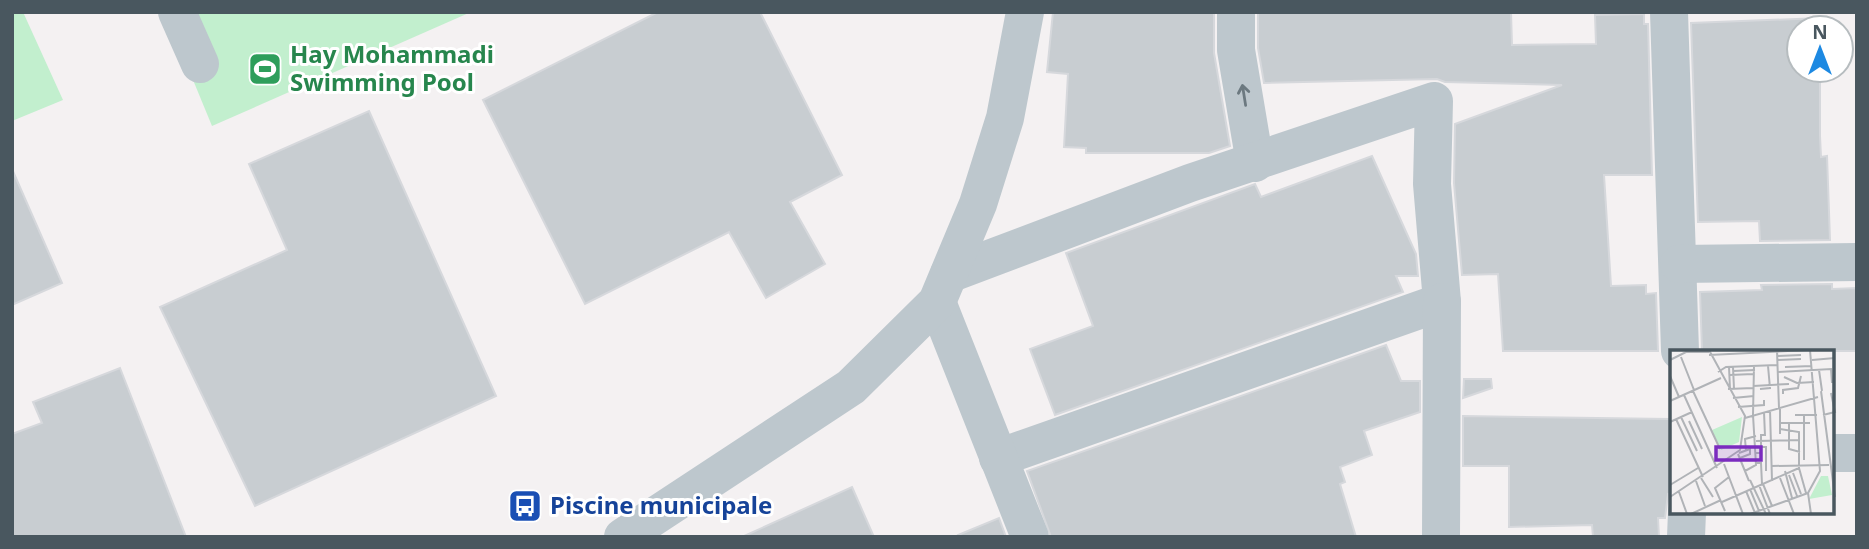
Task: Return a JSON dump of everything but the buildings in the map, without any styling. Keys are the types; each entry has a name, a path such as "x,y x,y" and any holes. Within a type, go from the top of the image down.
{"street":[{"path":"177,12 200,64"},
{"path":"624,537 851,387 943,288 978,204 1005,118 1025,12"},
{"path":"1236,12 1236,50 1255,163"},
{"path":"1669,12 1681,350"},
{"path":"943,288 1189,183 1434,101 1432,184 1442,302 1441,537"},
{"path":"1679,264 1857,262"},
{"path":"943,288 998,458 1030,537"},
{"path":"998,458 1442,302"},
{"path":"1834,453 1857,453"},
{"path":"1686,537 1687,514"}],"green space":[{"path":"12,12 23,12 63,100 12,121"},
{"name":"Hay Mohammadi Swimming Pool","path":"165,12 471,12 212,126"}],"place":[{"name":"Hay Mohammadi Swimming Pool","path":"265,69"},
{"name":"Piscine municipale","path":"525,506"}]}
